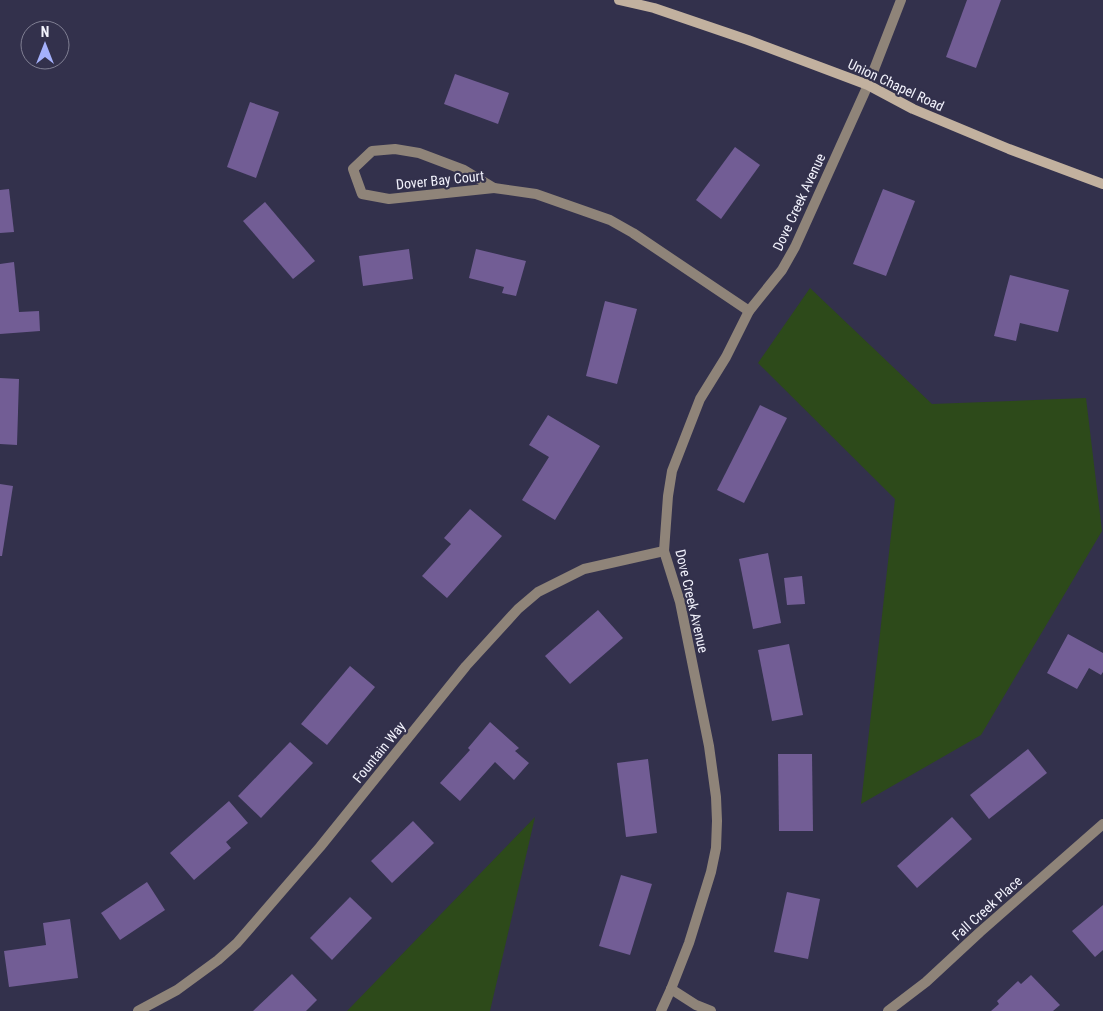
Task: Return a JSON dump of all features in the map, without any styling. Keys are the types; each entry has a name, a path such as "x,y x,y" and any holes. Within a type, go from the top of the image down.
{"street":[{"name":"Union Chapel Road","path":"619,0 654,8 720,30 868,85 913,109 1009,149 1103,184"},
{"name":"Dove Creek Avenue","path":"661,1011 672,989 689,943 711,872 716,848 718,821 709,746 680,602 664,551 672,471 700,399 726,357 749,311 782,270 795,247 868,85 901,0"},
{"name":"Dover Bay Court","path":"494,188 464,170 418,153 395,149 372,151 353,169 362,194 389,199 494,188 536,194 610,220 633,233 749,311"},
{"name":"Fountain Way","path":"138,1011 178,990 218,960 236,943 320,847 466,666 518,609 538,592 584,568 664,551"},
{"name":"Fall Creek Place","path":"888,1011 926,982 1103,824"},
{"path":"672,989 696,1005 711,1011"}],"green space":[{"path":"810,288 932,404 1086,398 1102,531 981,735 861,804 895,499 758,363"},
{"path":"535,817 490,1011 347,1011"}],"building":[{"path":"967,0 1001,0 976,68 946,57"},
{"path":"455,74 509,93 498,124 444,104"},
{"path":"250,102 279,112 256,178 227,167"},
{"path":"735,147 760,165 721,219 696,200"},
{"path":"9,189 14,232 0,233 0,190"},
{"path":"883,189 915,201 886,276 853,264"},
{"path":"265,202 315,261 293,279 243,221"},
{"path":"409,249 413,279 363,286 359,256"},
{"path":"476,249 526,261 516,296 502,293 504,287 469,278"},
{"path":"14,262 19,312 39,311 40,331 0,334 0,264"},
{"path":"1010,275 1069,290 1058,332 1020,323 1016,341 994,336"},
{"path":"605,301 637,309 617,384 586,376"},
{"path":"0,378 19,379 17,445 0,444"},
{"path":"760,405 787,418 744,503 717,490"},
{"path":"548,415 600,446 555,520 522,500 549,457 529,445"},
{"path":"0,484 13,486 2,556 0,556"},
{"path":"470,509 502,536 447,598 422,576 451,544 444,538"},
{"path":"768,553 781,623 753,629 739,559"},
{"path":"802,576 805,604 787,605 784,578"},
{"path":"598,610 623,638 570,684 545,656"},
{"path":"1068,634 1103,653 1103,672 1101,675 1089,668 1077,689 1047,673"},
{"path":"789,644 803,715 772,721 758,650"},
{"path":"350,666 375,687 327,745 301,724"},
{"path":"490,722 519,748 515,751 529,763 514,780 495,762 460,801 440,783 470,750 468,748"},
{"path":"290,742 313,763 261,818 238,796"},
{"path":"1028,749 1047,773 989,819 970,795"},
{"path":"778,754 812,754 813,831 779,831"},
{"path":"648,759 657,833 626,837 617,763"},
{"path":"229,801 248,823 226,842 231,848 194,880 170,853"},
{"path":"952,817 972,839 917,888 897,866"},
{"path":"413,821 434,843 392,883 371,861"},
{"path":"621,875 652,884 630,955 599,946"},
{"path":"147,882 165,910 120,940 101,913"},
{"path":"787,892 820,899 808,959 774,952"},
{"path":"350,897 372,918 332,960 310,938"},
{"path":"1103,905 1103,950 1095,957 1072,931"},
{"path":"70,919 78,978 9,987 4,951 46,945 43,923"},
{"path":"292,974 317,1000 306,1011 253,1011"},
{"path":"1031,975 1060,1005 1053,1011 991,1011 999,1004 997,1001 1018,981 1021,984"}]}
